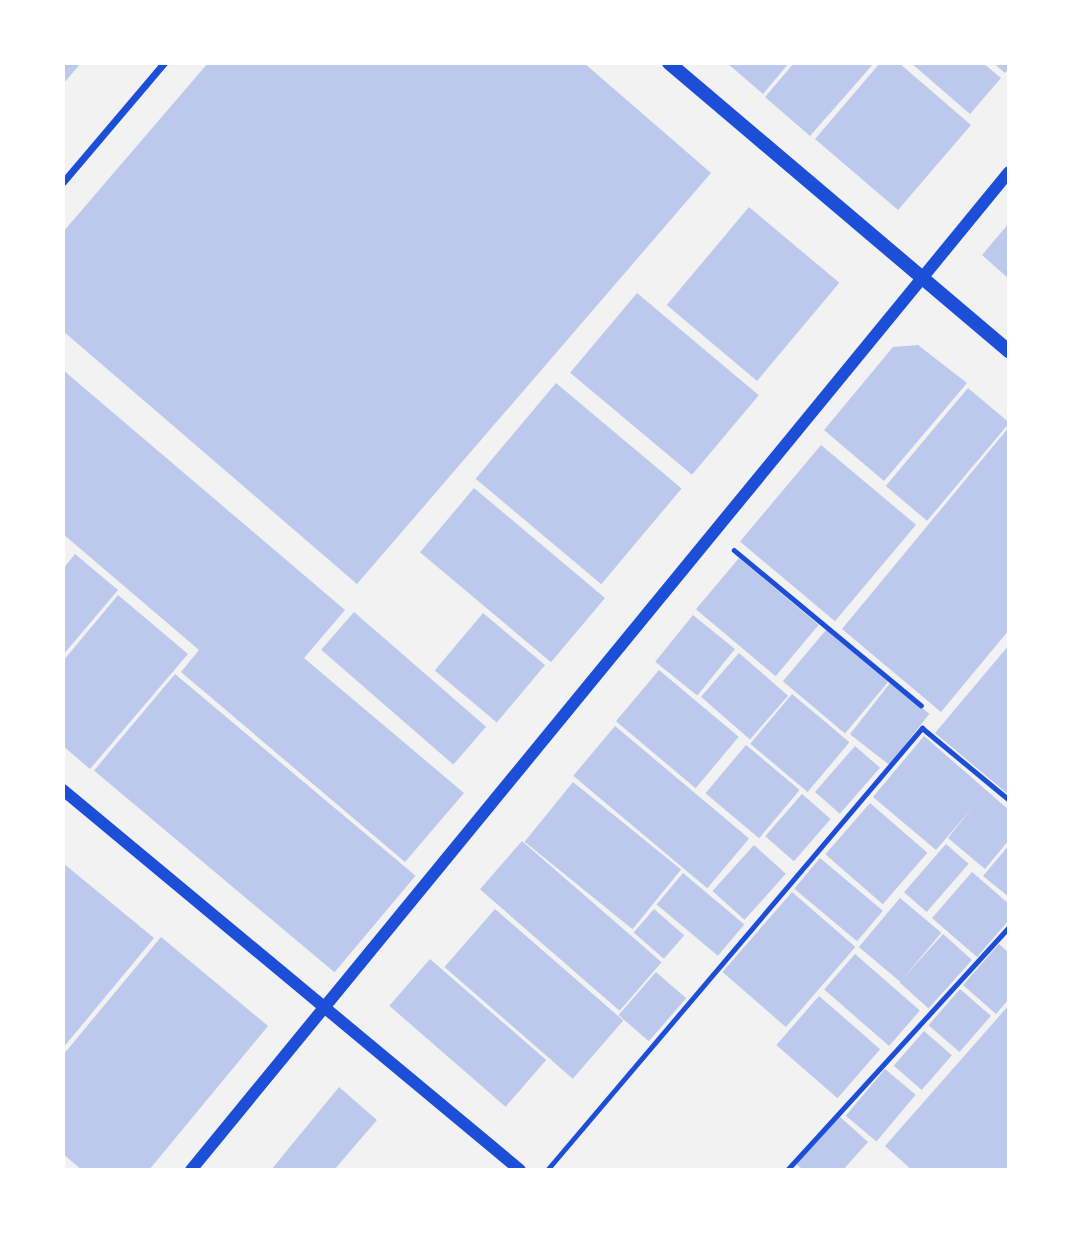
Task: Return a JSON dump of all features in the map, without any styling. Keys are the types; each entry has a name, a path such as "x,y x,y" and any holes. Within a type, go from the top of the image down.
{"main road":[{"path":"669,63 1009,351"}],"street":[{"path":"63,182 164,63"},
{"path":"191,1170 326,1010 711,531 1009,172"},
{"path":"63,790 520,1170"}],"lane":[{"path":"547,1170 922,727 1009,800"},
{"path":"787,1170 1009,927"}],"path":[{"path":"711,531 933,715 922,727"}],"building":[{"path":"63,63 81,63 63,84"},
{"path":"208,63 584,63 711,173 357,584 63,331 63,232"},
{"path":"727,63 789,63 763,94"},
{"path":"794,63 874,63 810,136 765,97"},
{"path":"880,63 899,63 971,125 898,210 815,139"},
{"path":"911,63 983,63 1001,78 970,114"},
{"path":"993,63 1009,63 1009,69 1005,73"},
{"path":"749,207 839,283 757,381 667,305"},
{"path":"1009,223 1009,279 982,255"},
{"path":"637,293 759,395 692,475 570,373"},
{"path":"918,345 967,383 884,481 824,430 893,347"},
{"path":"63,370 345,610 304,658 464,793 405,862 181,672 199,650 63,534"},
{"path":"556,383 682,488 601,584 476,479"},
{"path":"968,388 1009,423 927,521 886,486"},
{"path":"1009,427 1009,630 941,712 842,629"},
{"path":"821,445 916,525 835,621 740,542"},
{"path":"474,488 605,598 551,662 420,552"},
{"path":"75,554 118,590 63,655 63,569"},
{"path":"739,558 819,625 776,676 696,609"},
{"path":"118,595 188,654 90,769 63,746 63,661"},
{"path":"354,612 486,727 453,765 321,650"},
{"path":"483,613 545,665 497,723 435,670"},
{"path":"693,615 735,649 697,696 655,662"},
{"path":"826,630 888,682 845,733 783,681"},
{"path":"1009,645 1009,795 935,733"},
{"path":"739,653 788,696 750,739 701,697"},
{"path":"659,670 739,737 696,788 616,721"},
{"path":"175,674 416,876 335,972 94,771"},
{"path":"890,683 929,714 889,765 850,734"},
{"path":"792,694 849,742 808,792 750,744"},
{"path":"615,726 749,838 707,888 573,776"},
{"path":"924,736 1009,810 1009,840 985,869 948,838 972,808 936,850 873,797"},
{"path":"746,745 800,790 759,838 706,793"},
{"path":"855,746 880,768 840,814 815,792"},
{"path":"573,782 681,869 633,929 525,842"},
{"path":"802,794 831,819 794,861 765,836"},
{"path":"870,803 927,853 883,904 825,854"},
{"path":"522,841 662,962 620,1011 480,889"},
{"path":"946,844 969,864 927,912 904,892"},
{"path":"754,845 786,874 744,920 713,891"},
{"path":"1009,845 1009,897 983,876"},
{"path":"820,858 883,911 857,941 794,889"},
{"path":"63,863 154,938 63,1048"},
{"path":"972,872 1009,904 1009,920 977,957 932,918"},
{"path":"683,873 744,924 718,956 657,904"},
{"path":"792,892 855,947 786,1027 722,972"},
{"path":"900,898 941,933 900,982 859,947"},
{"path":"495,909 623,1021 573,1079 444,967"},
{"path":"654,909 684,935 664,959 634,932"},
{"path":"943,934 972,960 928,1008 900,982"},
{"path":"161,937 268,1026 149,1170 82,1170 63,1154 63,1055"},
{"path":"999,944 1009,953 1009,999 996,1014 963,985"},
{"path":"855,954 920,1010 889,1046 824,989"},
{"path":"430,959 546,1060 506,1107 389,1006"},
{"path":"656,972 686,998 649,1041 619,1015"},
{"path":"960,989 991,1016 959,1052 929,1025"},
{"path":"819,996 880,1049 837,1098 776,1045"},
{"path":"1009,1005 1009,1170 912,1170 885,1146"},
{"path":"924,1031 952,1055 922,1090 894,1066"},
{"path":"885,1069 916,1095 876,1141 846,1116"},
{"path":"339,1087 377,1120 334,1170 271,1170"},
{"path":"839,1116 868,1142 843,1170 803,1170 796,1164"}]}
